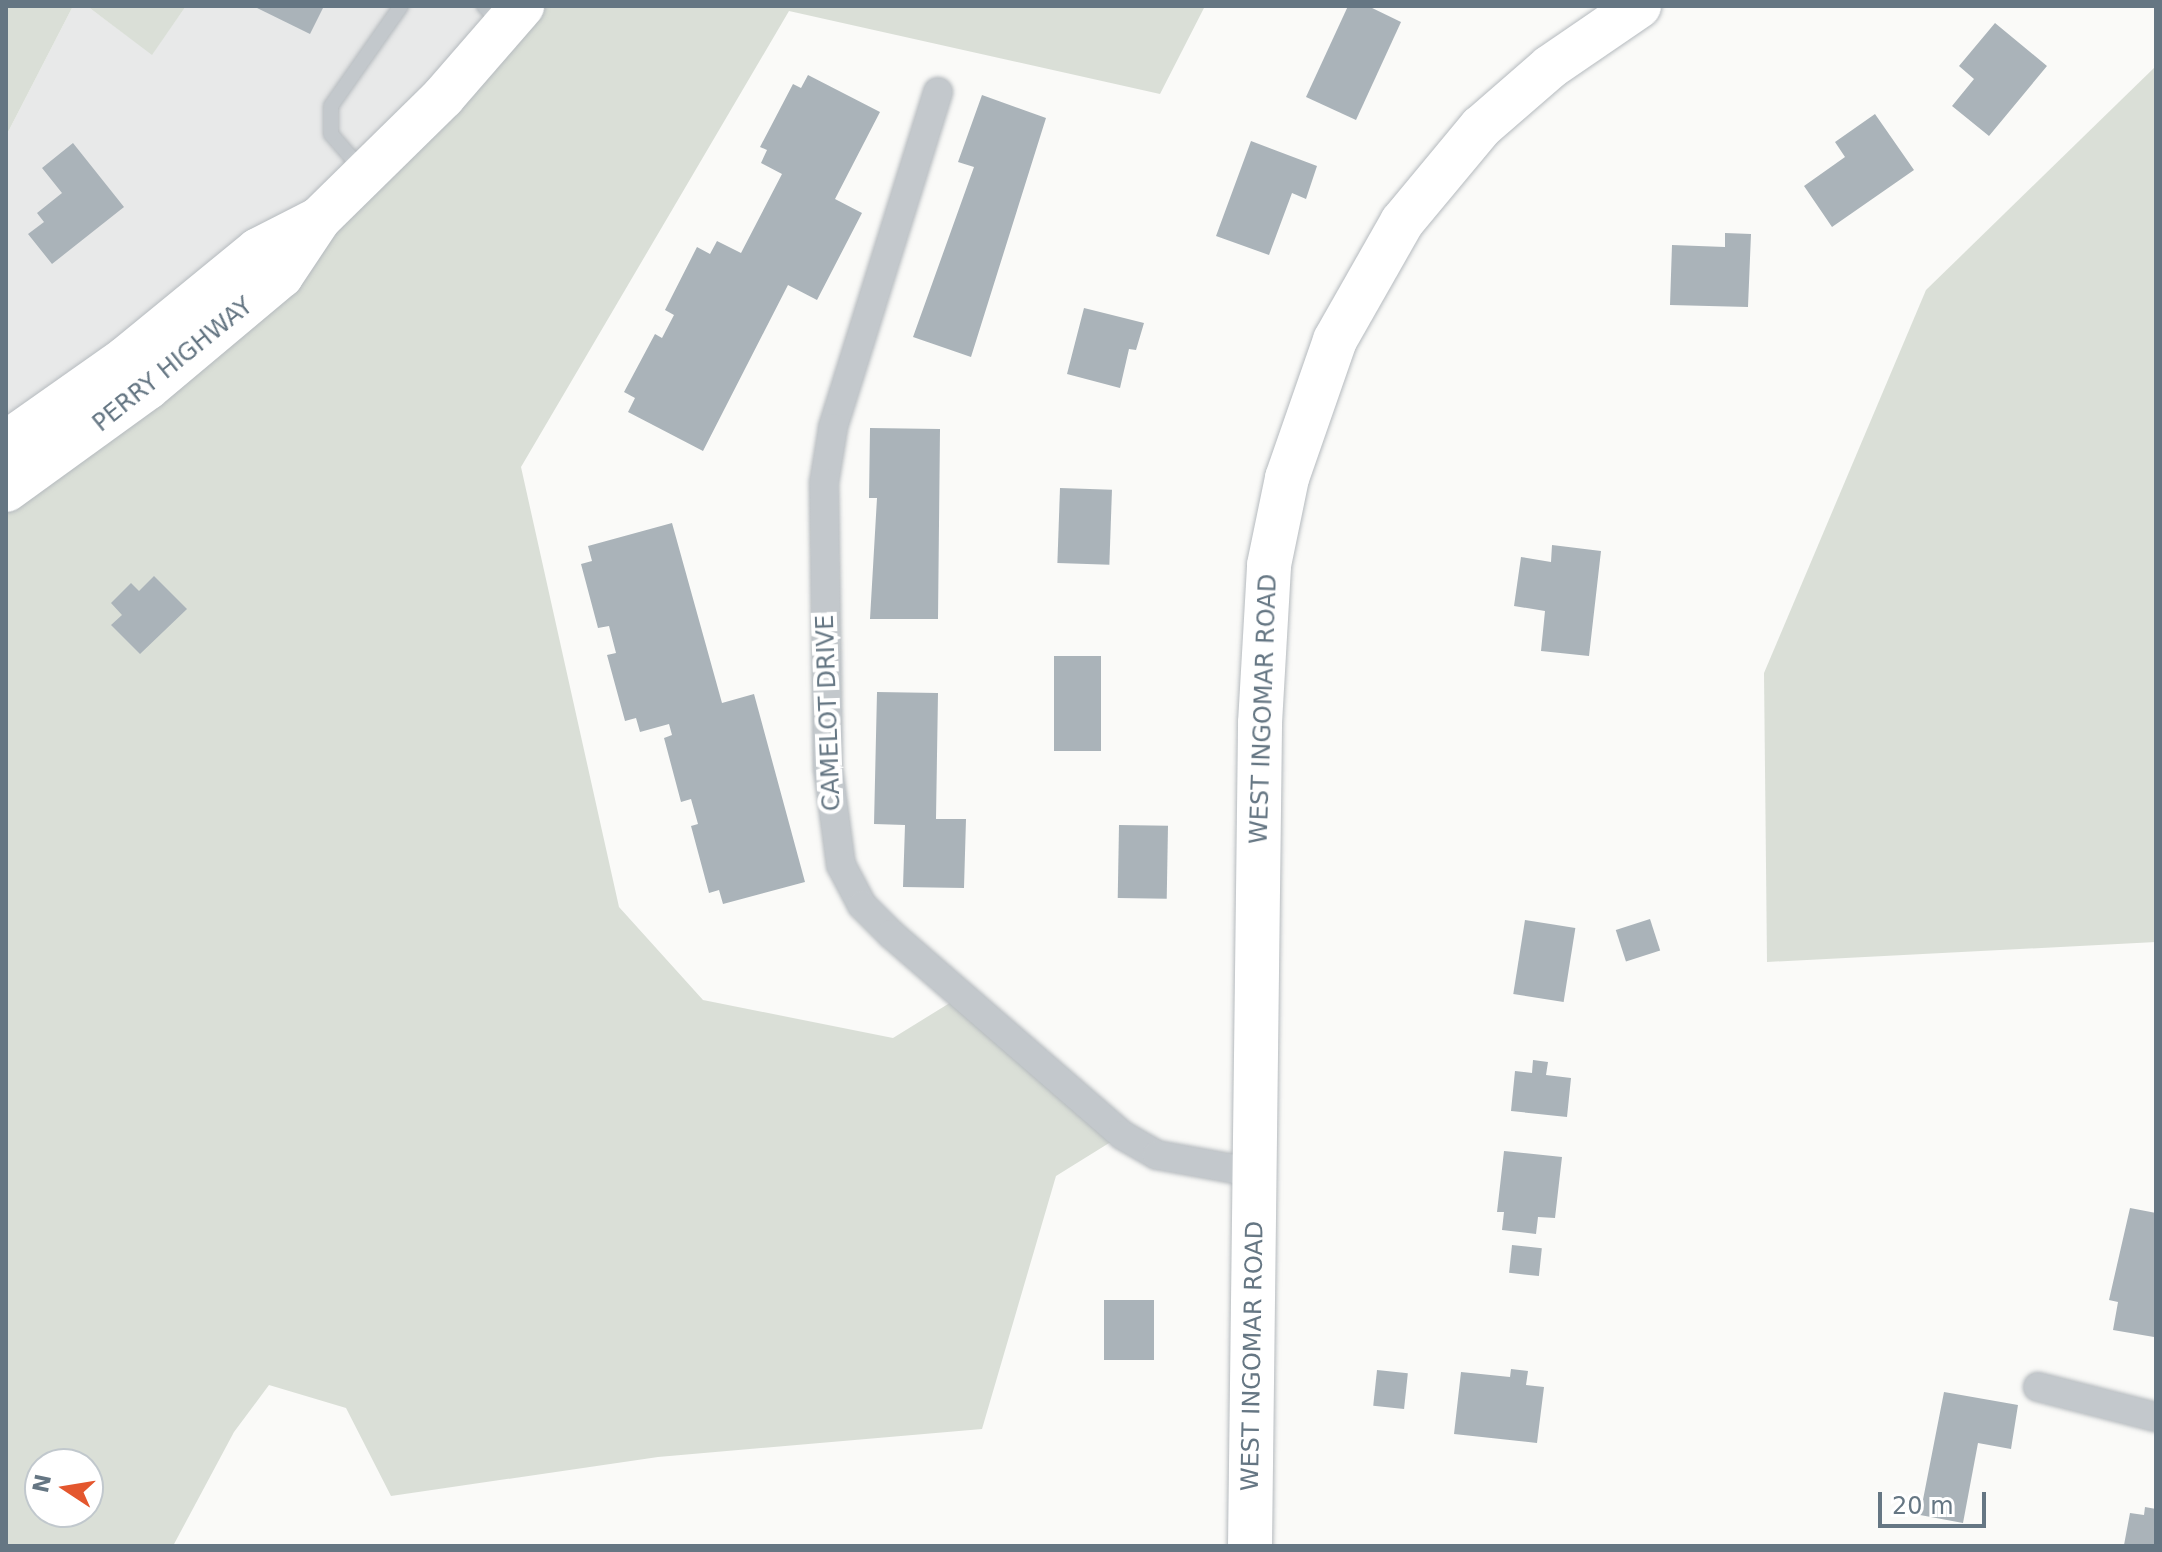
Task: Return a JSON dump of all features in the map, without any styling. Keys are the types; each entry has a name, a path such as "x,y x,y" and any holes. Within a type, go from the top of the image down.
{"main road":[{"name":"WEST INGOMAR ROAD","path":"1250,1546 1264,630 1277,521 1311,398 1335,340 1379,259 1436,180 1481,127 1550,67 1639,6"},
{"name":"PERRY HIGHWAY","path":"6,490 220,329 281,276 319,219 366,174 504,13"},
{"name":"PERRY HIGHWAY","path":"6,443 125,359 258,250 319,219"}],"street":[{"name":"CAMELOT DRIVE","path":"938,92 833,428 824,483 828,768 832,828 841,865 862,905 891,934 1122,1135 1157,1155 1256,1173"},
{"path":"2038,1387 2156,1417"}],"lane":[{"path":"366,174 331,134 331,106 401,6"}],"shaded area":[{"path":"6,6 73,6 6,136"},
{"path":"73,6 87,6 152,54 186,6 522,6 443,97 6,443 6,136"},
{"path":"87,6 186,6 152,55"},
{"path":"522,6 1205,6 1160,94 789,11 521,467 619,907 703,1000 893,1038 961,996 1122,1135 1056,1176 982,1429 658,1457 391,1496 346,1408 269,1385 234,1432 173,1546 6,1546 6,490"},
{"path":"2156,66 2156,942 1767,962 1764,673 1926,290"}],"building":[{"path":"253,6 324,6 310,34"},
{"path":"1348,6 1368,6 1401,22 1356,120 1306,97"},
{"path":"1995,23 2047,66 1989,136 1952,106 1974,79 1959,66"},
{"path":"808,75 880,112 835,199 862,213 817,300 788,285 703,451 628,412 635,398 624,392 655,334 662,338 674,315 665,310 697,247 710,254 717,241 741,253 782,174 761,163 767,150 760,147 793,84 801,88"},
{"path":"982,95 1046,118 971,357 913,337 974,167 958,162"},
{"path":"1875,114 1914,170 1832,227 1804,186 1845,157 1835,142"},
{"path":"1251,141 1317,166 1306,199 1292,193 1269,255 1216,236"},
{"path":"73,143 124,207 52,264 28,234 44,222 37,213 62,193 42,168"},
{"path":"1725,233 1751,234 1748,307 1670,305 1672,245 1725,247"},
{"path":"1084,308 1144,323 1136,350 1129,349 1120,388 1067,374"},
{"path":"870,428 940,429 938,619 870,619 877,498 869,498"},
{"path":"1060,488 1112,490 1109,565 1057,563"},
{"path":"672,523 722,703 754,694 805,882 723,904 719,890 709,893 691,826 698,824 691,799 681,802 664,738 672,735 669,724 640,732 636,718 625,721 607,655 616,653 609,626 598,628 581,564 592,561 588,546"},
{"path":"1552,545 1601,551 1589,656 1541,651 1545,611 1514,606 1521,557 1551,562"},
{"path":"154,576 187,609 140,654 111,625 122,615 111,603 131,583 139,591"},
{"path":"1054,656 1101,656 1101,751 1054,751"},
{"path":"877,692 938,693 936,819 966,819 964,888 903,887 905,825 874,824"},
{"path":"1119,825 1168,826 1167,899 1118,898"},
{"path":"1650,919 1660,950 1626,962 1616,930"},
{"path":"1525,920 1575,928 1564,1002 1513,994"},
{"path":"1533,1060 1548,1062 1546,1075 1571,1078 1567,1117 1511,1111 1515,1071 1532,1073"},
{"path":"1504,1151 1562,1157 1555,1218 1538,1217 1536,1234 1502,1230 1504,1212 1497,1212"},
{"path":"2130,1208 2156,1213 2154,1337 2113,1330 2118,1302 2109,1300"},
{"path":"1512,1245 1542,1248 1539,1276 1509,1273"},
{"path":"1104,1300 1154,1300 1154,1360 1104,1360"},
{"path":"1511,1369 1528,1371 1526,1385 1544,1387 1537,1443 1454,1434 1461,1372 1510,1377"},
{"path":"1377,1370 1408,1373 1404,1409 1373,1406"},
{"path":"1944,1392 2018,1405 2011,1449 1978,1443 1963,1523 1920,1515"},
{"path":"2145,1507 2156,1509 2156,1546 2124,1545 2130,1513 2144,1515"}]}
